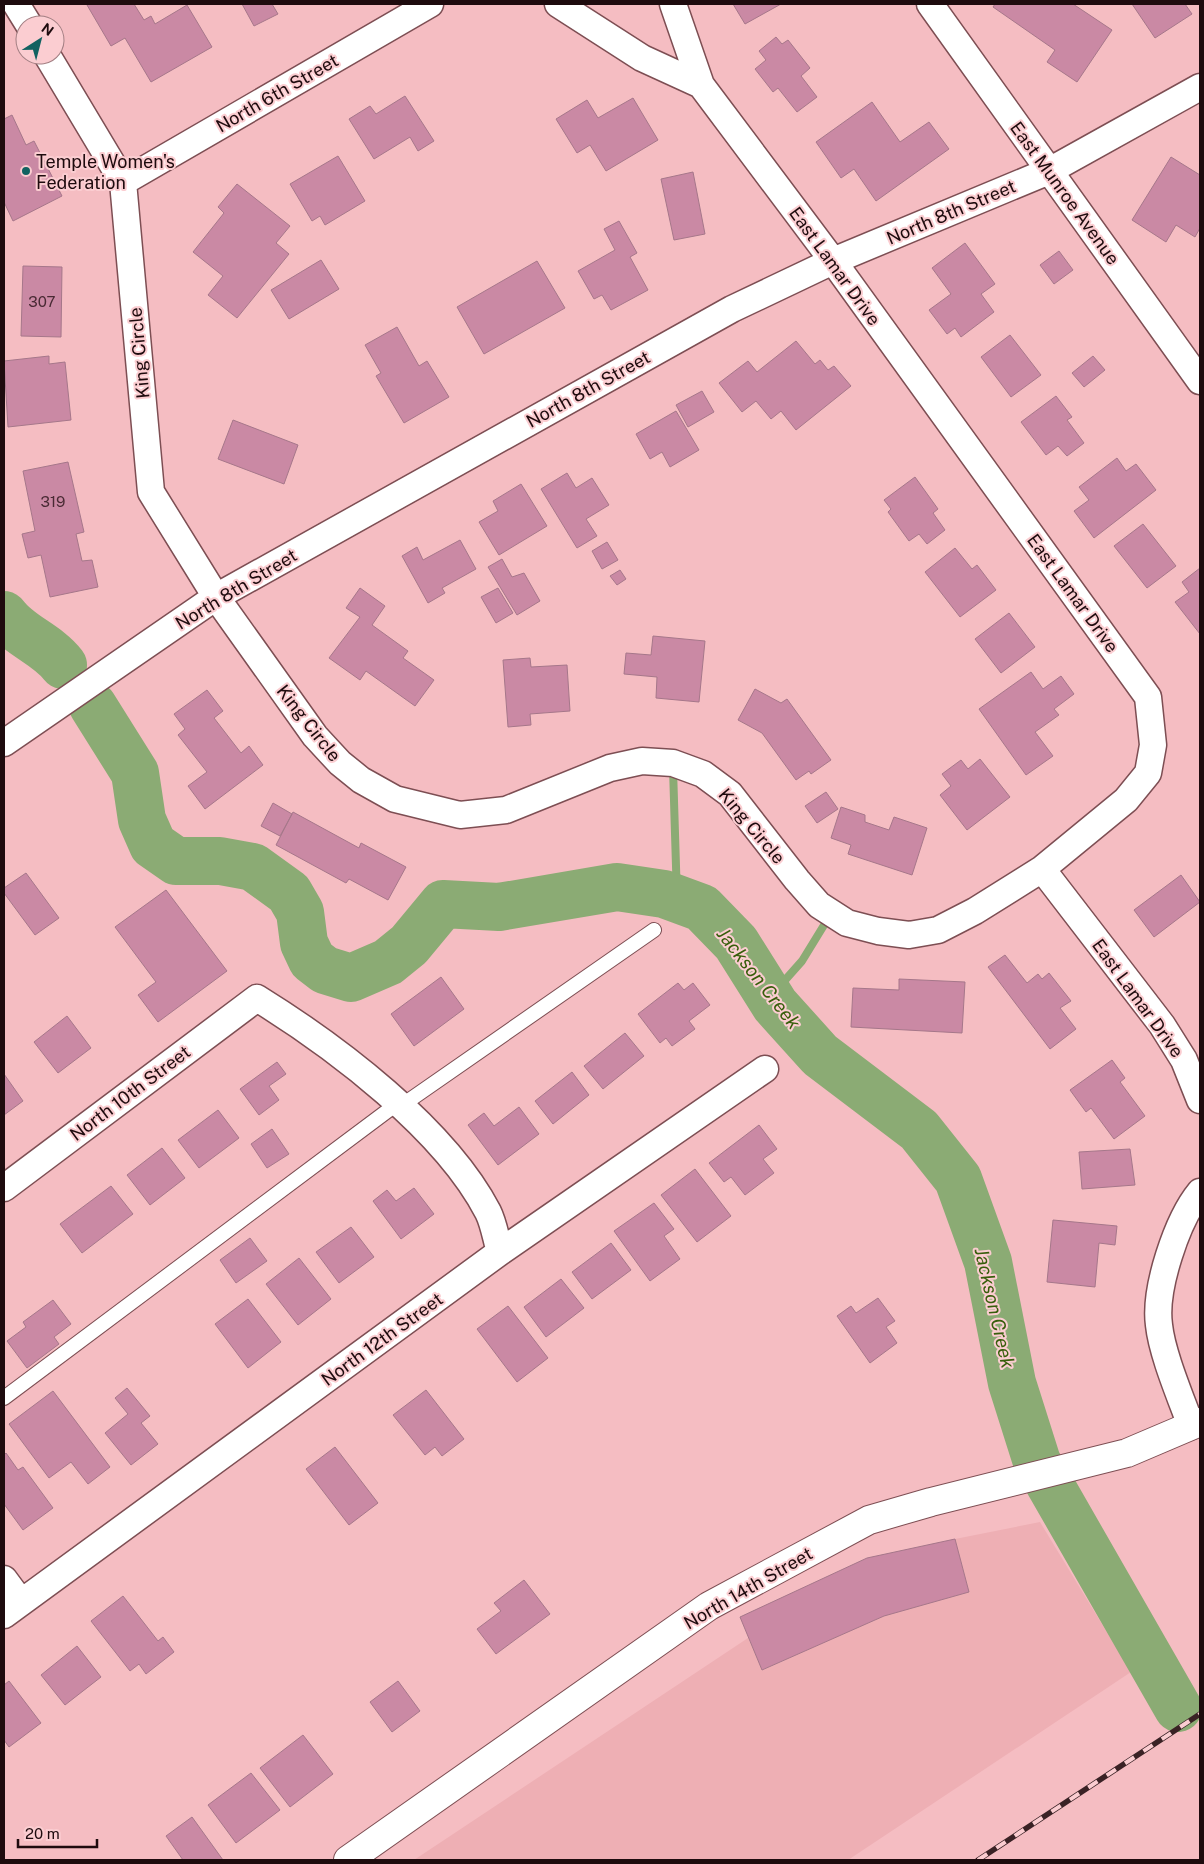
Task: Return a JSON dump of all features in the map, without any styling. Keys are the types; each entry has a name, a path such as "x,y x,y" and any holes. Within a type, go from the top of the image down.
{"street":[{"path":"16,4 23,15"},
{"name":"North 6th Street","path":"123,182 430,4"},
{"name":"East Lamar Drive","path":"558,4 642,58 701,85"},
{"name":"East Lamar Drive","path":"673,4 701,85 833,261 1148,697 1153,745 1148,774 1126,800 1042,869 1162,1025 1184,1060 1200,1100"},
{"name":"East Munroe Avenue","path":"930,4 1200,381"},
{"name":"King Circle","path":"53,65 123,182 151,492 216,597 315,736 340,763 361,780 395,799 460,815 506,810 610,768 642,761 673,764 703,774 730,794 819,906 847,922 878,931 909,935 938,930 975,911 1042,869"},
{"name":"North 8th Street","path":"4,743 216,597 732,309 833,261 1049,171 1200,88"},
{"name":"North 10th Street","path":"4,1188 257,998 295,1022 399,1105"},
{"name":"North 12th Street","path":"13,1608 500,1252 764,1069"},
{"path":"399,1105 460,1167 488,1214 500,1252"},
{"path":"1196,1424 1158,1324 1162,1288 1169,1253 1200,1192"},
{"name":"North 14th Street","path":"348,1860 709,1606 869,1520 931,1502 1128,1453 1196,1424"},
{"path":"4,1579 13,1608"}],"lane":[{"path":"4,1398 399,1105 654,930"}],"shaded area":[{"path":"1040,1522 1131,1672 848,1860 414,1860 748,1638 763,1670 884,1616 969,1592 955,1539"}],"building":[{"path":"134,4 144,20 151,16 155,24 187,5 212,47 151,82 125,38 111,46 87,5"},
{"path":"242,4 272,4 278,14 254,26"},
{"path":"733,4 781,4 745,24"},
{"path":"995,4 1073,4 1112,30 1077,82 1047,62 1055,50 993,7"},
{"path":"1132,4 1185,4 1192,14 1155,38"},
{"path":"776,37 782,44 788,40 810,68 801,76 817,97 797,112 778,88 773,92 755,69 766,60 759,51"},
{"path":"405,96 434,141 418,151 410,137 374,159 349,119 370,106 376,114"},
{"path":"633,98 658,140 606,171 590,145 577,153 556,119 587,100 598,118"},
{"path":"872,102 900,142 929,122 949,149 876,201 854,169 841,178 816,142"},
{"name":"Temple Women's Federation","path":"12,115 26,145 34,141 62,196 13,221 4,202 4,119"},
{"path":"338,156 365,201 325,225 320,216 312,221 290,184"},
{"path":"1171,157 1200,175 1200,228 1195,237 1176,225 1166,242 1132,220"},
{"path":"693,172 705,234 674,240 661,179"},
{"path":"237,184 290,226 276,243 289,254 237,318 208,295 223,276 193,252 224,213 218,207"},
{"path":"619,221 637,253 630,257 648,290 611,310 602,295 594,299 578,271 615,250 604,229"},
{"path":"965,243 995,284 981,294 994,312 961,337 955,328 947,334 929,310 951,294 932,268"},
{"path":"1059,251 1073,270 1054,284 1040,265"},
{"path":"321,260 339,289 289,319 271,290"},
{"path":"537,261 565,308 484,354 457,307"},
{"path":"23,266 62,267 61,337 21,336"},
{"path":"397,327 419,366 427,361 449,397 404,423 376,376 381,373 365,345"},
{"path":"1010,335 1041,375 1011,397 981,357"},
{"path":"796,341 815,364 820,360 828,370 834,366 851,386 796,430 781,411 771,419 756,401 742,412 719,383 748,361 757,372"},
{"path":"49,356 49,364 65,362 71,420 8,427 4,361"},
{"path":"1093,356 1105,370 1084,387 1072,373"},
{"path":"702,391 714,412 688,427 676,405"},
{"path":"1056,396 1072,417 1067,420 1084,443 1067,456 1058,446 1046,455 1021,422"},
{"path":"676,411 699,450 670,467 662,452 650,459 636,434"},
{"path":"233,420 298,445 284,484 218,459"},
{"path":"1117,458 1126,471 1136,464 1156,490 1094,538 1074,511 1089,500 1079,487"},
{"path":"68,462 84,532 76,534 82,561 92,560 98,587 50,597 41,555 28,558 22,534 35,531 23,471"},
{"path":"567,473 576,488 592,478 609,505 586,519 597,536 577,548 541,489"},
{"path":"915,477 938,509 933,513 945,530 927,544 919,534 909,541 888,512 891,509 884,500"},
{"path":"521,484 547,526 499,555 479,522 498,511 493,501"},
{"path":"1143,524 1176,566 1147,588 1114,546"},
{"path":"460,540 476,569 442,588 445,593 428,603 402,556 417,547 423,560"},
{"path":"607,542 618,560 602,569 592,551"},
{"path":"955,548 972,569 977,565 996,590 960,617 925,572"},
{"path":"502,559 512,577 524,573 540,601 517,615 488,567"},
{"path":"1200,568 1200,634 1175,602 1189,592 1182,582"},
{"path":"620,570 626,579 617,585 610,576"},
{"path":"360,588 385,606 372,625 408,651 403,658 434,680 415,706 366,671 360,680 329,658 360,617 346,608"},
{"path":"498,588 513,613 496,623 481,597"},
{"path":"1009,613 1035,647 1001,673 975,639"},
{"path":"653,636 705,641 699,702 656,698 657,677 624,674 626,653 651,655"},
{"path":"530,658 531,667 567,665 570,711 530,714 531,725 508,727 503,660"},
{"path":"1031,672 1043,689 1061,676 1074,694 1054,709 1059,715 1035,732 1053,756 1026,775 979,709"},
{"path":"755,689 781,703 787,699 831,760 811,774 809,771 796,780 762,733 738,720"},
{"path":"207,690 223,711 214,718 241,753 249,746 263,765 205,809 188,786 207,772 178,735 185,729 174,714"},
{"path":"980,759 1010,797 967,830 940,795 951,786 942,774 961,760 968,769"},
{"path":"826,792 838,809 817,823 805,806"},
{"path":"273,803 292,814 280,836 261,826"},
{"path":"841,807 865,815 865,822 889,830 894,817 927,828 912,875 848,854 851,845 831,838"},
{"path":"293,812 359,848 361,843 406,867 388,900 349,879 346,883 276,845"},
{"path":"26,873 59,918 35,935 4,893 4,888"},
{"path":"1181,875 1200,902 1154,937 1134,910"},
{"path":"166,890 227,971 158,1022 138,995 156,982 115,927"},
{"path":"1005,955 1027,983 1038,974 1042,979 1049,973 1071,1001 1060,1008 1076,1029 1050,1049 988,967"},
{"path":"441,977 464,1009 414,1046 391,1014"},
{"path":"899,979 965,982 962,1033 851,1027 853,988 899,990"},
{"path":"678,983 684,990 693,983 710,1005 689,1021 695,1029 672,1046 666,1038 660,1043 638,1014"},
{"path":"67,1016 91,1048 58,1073 34,1042"},
{"path":"625,1033 644,1056 603,1089 584,1066"},
{"path":"1112,1060 1125,1078 1120,1082 1145,1116 1114,1139 1091,1108 1086,1112 1070,1090"},
{"path":"277,1062 286,1074 269,1086 279,1100 259,1115 240,1089"},
{"path":"572,1072 589,1095 553,1124 535,1101"},
{"path":"4,1074 23,1101 4,1115"},
{"path":"519,1107 539,1134 498,1165 468,1125 484,1113 494,1126"},
{"path":"218,1110 239,1138 199,1168 178,1140"},
{"path":"759,1125 777,1149 763,1159 774,1173 745,1195 731,1177 724,1182 709,1163"},
{"path":"272,1129 289,1154 267,1168 251,1144"},
{"path":"162,1148 185,1178 150,1205 127,1175"},
{"path":"1130,1149 1135,1185 1082,1189 1079,1152"},
{"path":"695,1169 731,1216 697,1242 661,1195"},
{"path":"111,1186 133,1214 82,1253 60,1224"},
{"path":"414,1188 434,1214 401,1239 373,1201 387,1190 396,1201"},
{"path":"654,1203 674,1229 664,1236 680,1259 650,1281 614,1231"},
{"path":"1053,1220 1117,1226 1115,1245 1099,1243 1095,1287 1047,1282"},
{"path":"351,1227 374,1257 339,1283 316,1252"},
{"path":"250,1238 267,1261 236,1283 220,1260"},
{"path":"611,1243 631,1270 592,1299 572,1272"},
{"path":"299,1258 331,1299 298,1325 266,1284"},
{"path":"561,1279 584,1308 546,1337 524,1307"},
{"path":"878,1298 895,1321 886,1327 897,1343 870,1363 837,1316 851,1306 856,1313"},
{"path":"248,1299 281,1342 248,1368 215,1324"},
{"path":"53,1300 71,1324 54,1337 59,1344 27,1368 7,1341 26,1327 23,1322"},
{"path":"508,1306 548,1358 517,1382 477,1329"},
{"path":"127,1388 150,1416 141,1423 158,1444 131,1465 105,1433 128,1414 115,1398"},
{"path":"426,1390 464,1439 442,1456 435,1447 425,1455 393,1415"},
{"path":"53,1391 110,1467 88,1484 71,1462 49,1478 9,1424"},
{"path":"335,1447 378,1503 349,1525 306,1469"},
{"path":"6,1453 18,1470 23,1467 53,1508 23,1530 4,1504 4,1455"},
{"path":"955,1539 969,1592 884,1616 762,1670 740,1617 867,1558"},
{"path":"524,1580 550,1614 496,1654 477,1629 501,1611 494,1603"},
{"path":"123,1596 158,1641 163,1637 174,1652 146,1674 139,1664 130,1671 91,1621"},
{"path":"77,1646 101,1677 65,1705 41,1675"},
{"path":"9,1681 41,1723 9,1747 4,1740 4,1685"},
{"path":"398,1681 420,1711 392,1732 370,1702"},
{"path":"303,1735 333,1774 290,1807 260,1768"},
{"path":"251,1773 280,1810 236,1843 208,1805"},
{"path":"192,1817 223,1860 183,1860 166,1836"}],"waterway":[{"name":"Jackson Creek","path":"4,615 17,629 49,651 63,665"},
{"name":"Jackson Creek","path":"93,706 135,773 142,820 153,845 176,861 220,861 253,867 289,893 300,912 304,943 312,960 325,970 351,978 388,962 409,945 443,904 499,907 617,887 664,894 702,908 736,943 775,1005 820,1055 919,1130 958,1179 988,1262 1012,1383 1037,1462 1178,1708"},
{"path":"673,768 677,899"},
{"path":"770,997 802,961 829,917"}],"railway":[{"path":"978,1860 1200,1714"}],"place":[{"name":"Temple Women's Federation","path":"26,171"}]}
